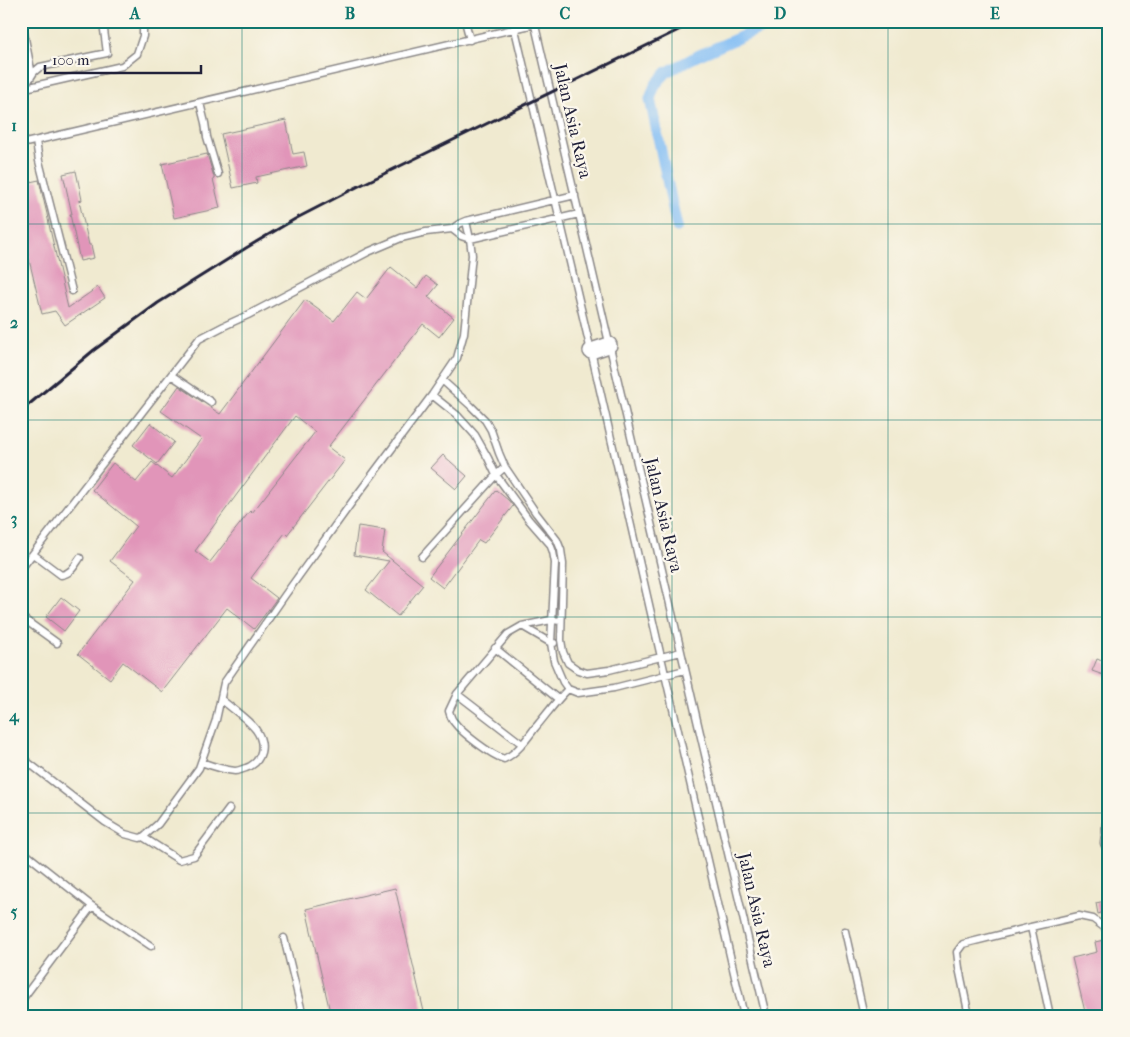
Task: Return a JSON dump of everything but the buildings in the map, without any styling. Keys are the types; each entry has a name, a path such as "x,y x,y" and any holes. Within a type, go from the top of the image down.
{"street":[{"path":"592,351 610,346"},
{"path":"1109,824 1107,843 1109,848"}],"lane":[{"path":"23,88 36,69 107,53 104,30 108,22 113,21"},
{"path":"23,88 122,66 137,54 143,36 143,21"},
{"path":"465,21 470,40"},
{"name":"Jalan Asia Raya","path":"513,21 592,351 660,657 744,1016"},
{"path":"21,144 515,30 534,23"},
{"name":"Jalan Asia Raya","path":"534,23 766,1016"},
{"path":"24,33 32,75"},
{"path":"200,103 206,123 207,137 218,174"},
{"path":"36,141 39,161 72,291"},
{"path":"21,569 200,339 368,252 401,238 426,232 452,229 466,221 575,195"},
{"path":"452,229 461,236 470,239 579,214"},
{"path":"143,837 158,824 199,768 216,720 224,683 457,358 464,332 472,255 466,221"},
{"path":"171,375 211,402"},
{"path":"442,380 472,406 484,420 491,430 505,467 557,540 563,564 562,643 563,652 568,663 578,670 587,673 609,670 681,652"},
{"path":"432,395 457,415 475,435 496,475 529,520 550,544 555,563 551,643 554,662 563,682 568,688 578,693 614,688 685,670"},
{"path":"422,557 505,467"},
{"path":"33,554 62,575 71,570 80,558"},
{"path":"21,617 57,642"},
{"path":"561,621 551,620 522,626 508,634 457,694 449,711 452,720 461,730 495,756 504,759 512,756 568,688"},
{"path":"522,626 551,643 562,643"},
{"path":"495,648 558,699"},
{"path":"457,694 522,744"},
{"path":"201,762 237,771 258,761 262,753 262,743 256,731 246,719 221,699"},
{"path":"21,757 105,822 124,834 143,837 179,860 194,856 229,809"},
{"path":"21,850 92,906 151,946"},
{"path":"21,1001 92,906"},
{"path":"969,1016 957,952 963,944 1079,916 1092,919 1109,931"},
{"path":"1031,927 1050,1016"},
{"path":"845,931 864,1016"},
{"path":"284,938 303,1016"}],"waterway":[{"path":"677,227 650,99 655,85 667,72 697,56 777,21"}],"railway":[{"path":"21,411 94,350 158,303 295,219 697,21"}]}
